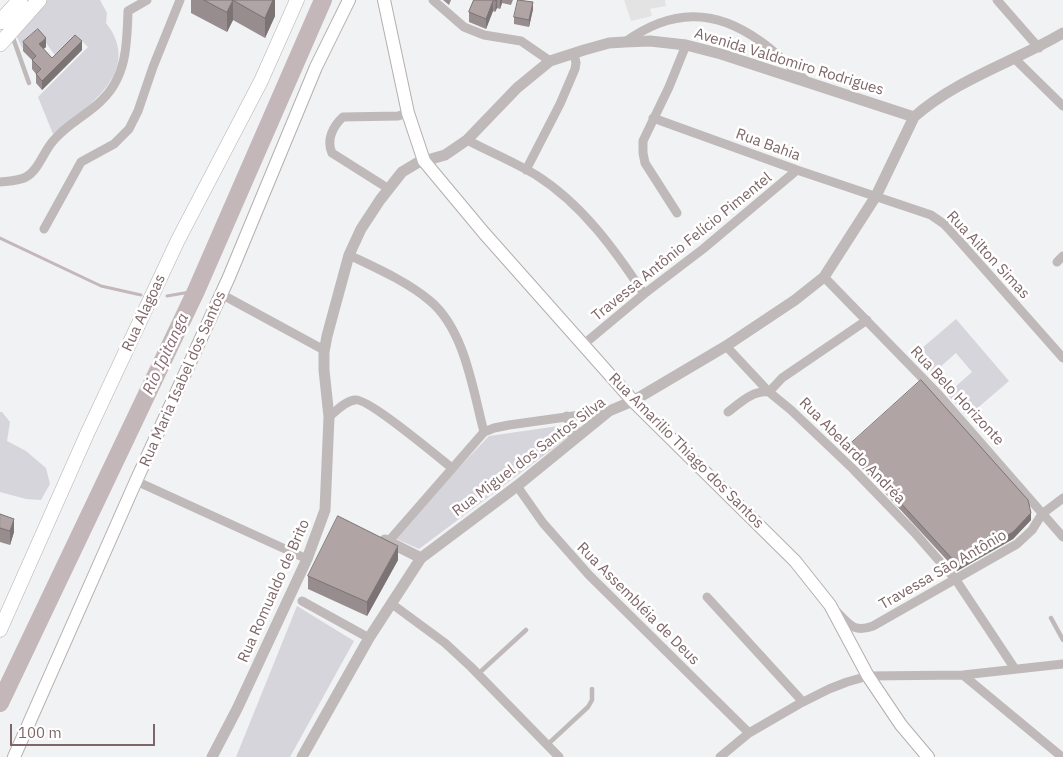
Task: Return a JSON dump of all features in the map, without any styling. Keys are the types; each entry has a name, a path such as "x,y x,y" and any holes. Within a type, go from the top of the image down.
{"highway":[{"path":"0,44 5,27 20,0"},
{"path":"5,27 39,0"}],"main road":[{"name":"Rua Alagoas","path":"0,630 83,442 178,240 261,81 297,0"},
{"name":"Rua Maria Isabel dos Santos","path":"14,757 136,481 222,294 316,67 349,0"},
{"path":"384,0 408,113 424,161"},
{"name":"Rua Amarilio Thiago dos Santos","path":"424,161 484,233 633,401 795,561 830,604 868,676 928,757"}],"street":[{"path":"0,182 28,176 53,140 102,100 118,76 126,55 128,11 147,0"},
{"path":"44,229 81,162 114,144 129,129 138,111 153,67 180,0"},
{"path":"433,0 464,27 484,35 521,41 550,61"},
{"path":"996,0 1039,48"},
{"path":"625,42 635,34 660,22 686,16 704,16 721,20 743,30 762,42 806,81"},
{"path":"914,117 924,107 954,88 1039,48 1063,34"},
{"name":"Avenida Valdomiro Rodrigues","path":"424,161 444,155 467,140 517,88 550,61 609,43 650,41 686,45 721,54 914,117"},
{"path":"677,213 645,163 643,141 686,45"},
{"path":"526,170 560,104 571,78 576,63 574,53"},
{"path":"1015,59 1063,106"},
{"path":"389,189 332,153 329,146 330,138 338,121 343,117 398,116 408,113"},
{"name":"Rua Miguel dos Santos Silva","path":"302,757 369,638 421,558 517,486 609,411 633,401 726,346 795,300 824,278 876,196 914,117"},
{"name":"Rua Bahia","path":"652,118 876,196"},
{"path":"467,140 538,176 567,200 593,225 614,250 644,294"},
{"name":"Rua Romualdo de Brito","path":"212,757 237,709 329,512 329,417 324,350 349,255 361,229 396,178 409,166 424,161"},
{"name":"Travessa Antônio Felício Pimentel","path":"584,344 798,170"},
{"name":"Rua Ailton Simas","path":"876,196 931,216 944,224 1062,356"},
{"path":"349,255 410,287 430,300 443,314 453,330 463,354 484,432"},
{"name":"Rua Belo Horizonte","path":"824,278 867,320 966,424 1063,537"},
{"path":"222,294 324,350"},
{"path":"728,412 752,394 762,391 770,392 782,378 867,320"},
{"name":"Rua Abelardo Andréa","path":"726,346 770,392 853,469 914,532 956,580 1014,669"},
{"path":"329,417 347,403 360,400 383,415 452,468"},
{"path":"388,542 484,432 509,425 609,411"},
{"path":"567,417 574,428 573,440"},
{"path":"136,481 307,558"},
{"name":"Rua Assembléia de Deus","path":"517,486 543,523 589,575 749,733"},
{"name":"Travessa São Antônio","path":"830,604 853,627 865,629 873,626 1017,544 1032,530 1042,514 1063,498"},
{"path":"372,534 421,558"},
{"path":"707,597 803,702"},
{"path":"302,601 369,638"},
{"path":"392,604 445,644 478,674 559,757"},
{"path":"720,757 749,733 803,702 829,689 868,676 963,674 1063,664"},
{"path":"963,674 1062,757"}],"lane":[{"path":"5,27 29,83"},
{"path":"1051,618 1063,640"},
{"path":"478,674 526,630"},
{"path":"547,745 588,707 592,700 592,689"}],"shaded area":[{"path":"45,0 100,0 107,13 106,23 116,40 119,57 115,72 95,100 53,134 38,97 88,47 77,36 56,56 39,33 22,48 16,35"},
{"path":"624,0 665,0 666,6 650,9 652,16 631,21"},
{"path":"956,319 1009,381 967,417 947,394 972,372 956,353 931,375 914,355"},
{"path":"0,412 10,422 7,441 26,451 46,468 50,484 41,500 26,499 0,492"},
{"path":"565,425 571,435 419,549 392,537 489,436"},
{"path":"297,606 354,641 290,757 236,757"}],"building":[{"path":"204,0 233,0 227,12"},
{"path":"233,0 273,0 265,18"},
{"path":"474,0 496,0 493,1 486,19 469,12"},
{"path":"518,0 533,2 529,20 514,17"},
{"path":"38,29 46,38 39,44 52,58 75,35 82,41 42,81 36,74 41,69 32,60 36,56 23,42"},
{"path":"921,380 1028,500 1031,513 1013,532 957,564 848,446"},
{"path":"0,514 14,519 10,531 0,528"},
{"path":"338,516 398,546 367,602 308,576"}],"waterway":[{"name":"Rio Ipitanga","path":"0,703 196,291 323,0"},
{"path":"0,238 101,286 141,295"},
{"path":"167,296 196,291"}]}
